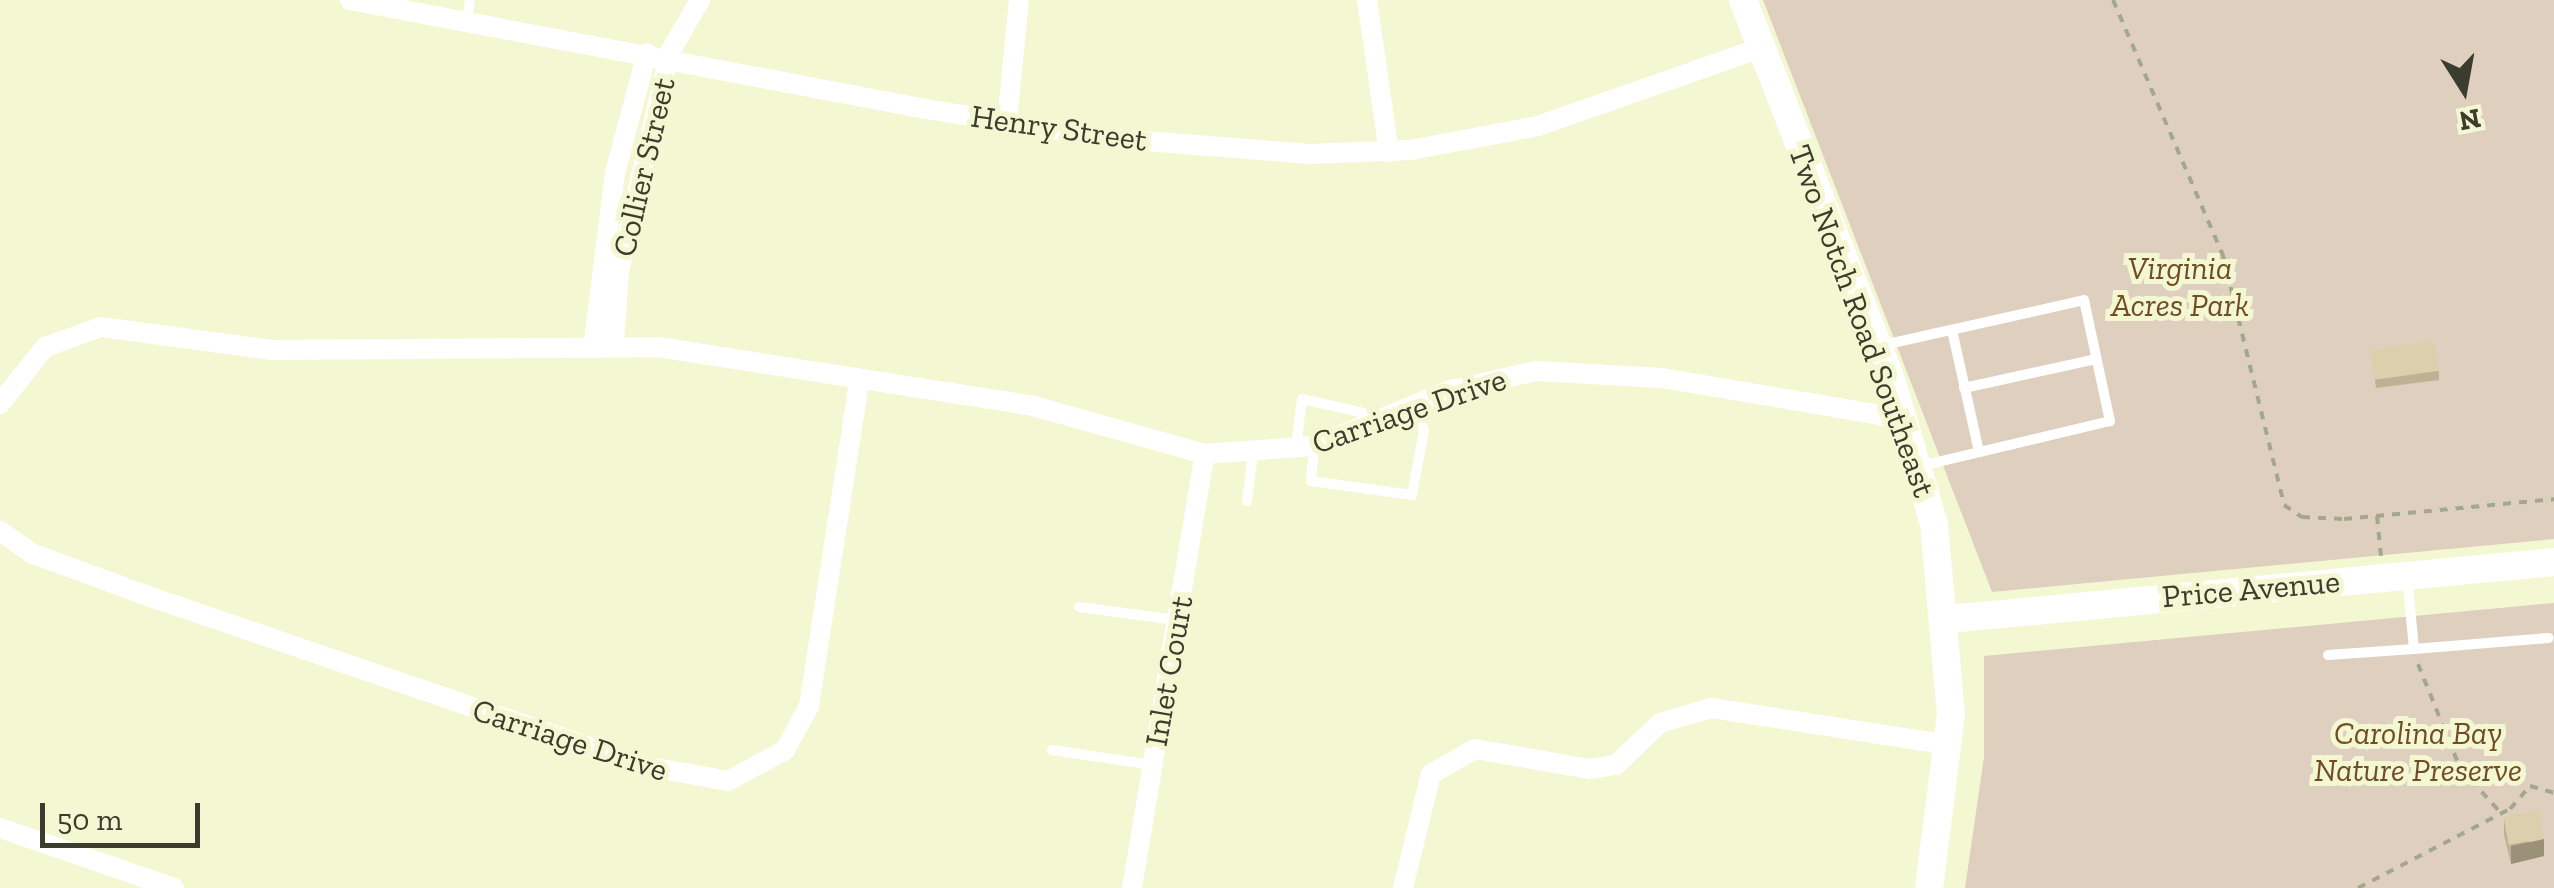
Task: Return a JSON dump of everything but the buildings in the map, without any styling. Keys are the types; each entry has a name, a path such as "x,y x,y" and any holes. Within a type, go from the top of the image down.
{"street":[{"name":"Henry Street","path":"350,0 468,10 647,54 1007,122 1258,152 1389,152 1564,119 1761,48"},
{"name":"Collier Street","path":"604,342 670,58 700,0"},
{"path":"1007,122 1019,0"},
{"path":"1367,0 1389,152"},
{"name":"Two Notch Road Southeast","path":"1742,0 1878,346 1920,466 1949,619 1950,744 1930,888"},
{"name":"Collier Street","path":"604,342 615,172 647,54"},
{"name":"Carriage Drive","path":"0,404 45,347 86,328 272,350 604,342 1032,406 1205,454 1305,448 1478,381 1566,371 1768,392 1905,418"},
{"name":"Carriage Drive","path":"0,531 31,553 182,608 645,766 728,781 785,750 809,706 859,382"},
{"name":"Inlet Court","path":"1132,888 1205,454"},
{"name":"Price Avenue","path":"1949,619 2554,562"},
{"path":"1403,888 1430,774 1475,749 1590,770 1616,765 1660,723 1711,708 1950,744"},
{"path":"0,828 174,888"}],"lane":[{"path":"1878,346 2084,300 2110,421 1920,466"},
{"path":"1952,330 1979,452"},
{"path":"1964,388 2096,358"},
{"path":"1386,418 1302,399 1311,482 1412,495 1424,430 1412,406"},
{"path":"1246,501 1252,454"},
{"path":"2407,575 2414,649"},
{"path":"1079,607 1177,620"},
{"path":"2328,656 2549,638"},
{"path":"1052,750 1153,766"}],"path":[{"path":"2113,0 2223,256 2278,496 2313,520 2554,499"},
{"path":"2377,516 2382,563 2407,575"},
{"path":"2414,649 2439,729 2510,823"},
{"path":"2358,888 2501,814 2530,786 2554,793"}],"green space":[{"name":"Virginia Acres Park","path":"1763,0 2554,0 2554,539 1992,592"},
{"name":"Carolina Bay Nature Preserve","path":"2554,603 2554,888 1965,888 1984,757 1984,656"}]}
